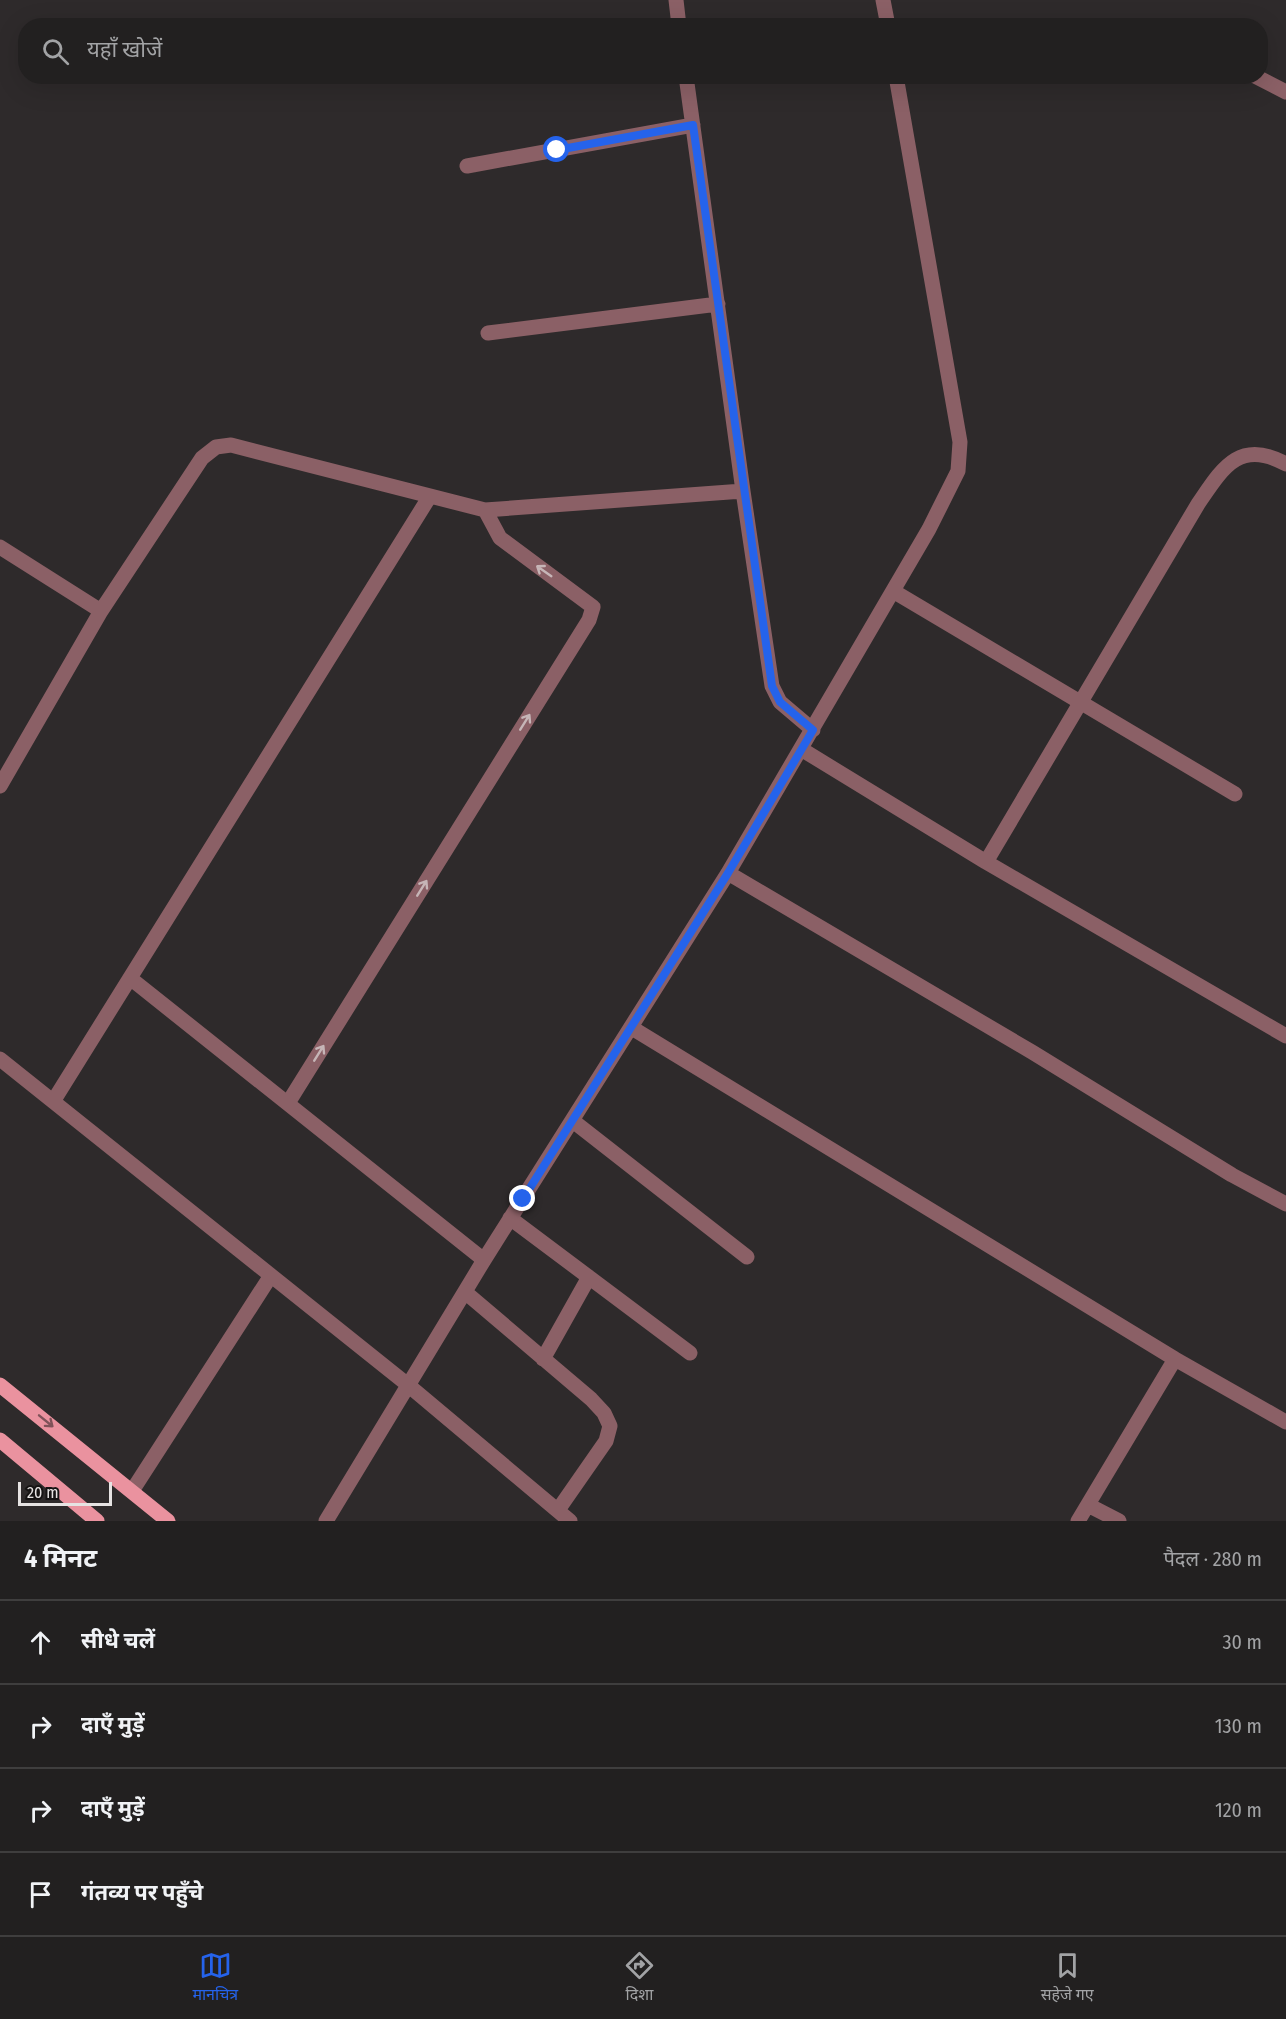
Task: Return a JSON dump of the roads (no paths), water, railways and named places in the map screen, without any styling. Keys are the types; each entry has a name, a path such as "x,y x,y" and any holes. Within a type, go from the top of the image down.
{"main road":[{"path":"0,1385 168,1521"},
{"path":"0,1440 97,1521"}],"street":[{"path":"676,0 678,18"},
{"path":"883,0 886,18"},
{"path":"1268,83 1286,93"},
{"path":"687,84 772,686 780,702 813,730"},
{"path":"326,1521 510,1218 728,873 929,529 958,471 960,442 897,84"},
{"path":"467,166 693,125"},
{"path":"488,333 718,304"},
{"path":"0,786 101,611 202,458 216,447 231,445 485,510 743,491"},
{"path":"986,862 1198,504 1225,465 1247,453 1275,458 1286,464"},
{"path":"54,1100 430,496"},
{"path":"288,1103 589,620 592,607 500,538 485,510"},
{"path":"0,547 101,611"},
{"path":"893,591 1235,794"},
{"path":"801,749 986,862 1286,1036"},
{"path":"728,873 1032,1052 1232,1175 1286,1204"},
{"path":"130,978 484,1260"},
{"path":"632,1028 1175,1359 1286,1422"},
{"path":"0,1059 408,1385 564,1516 606,1441 610,1426 604,1413 591,1399 465,1292"},
{"path":"573,1121 747,1257"},
{"path":"510,1218 690,1353"},
{"path":"132,1491 270,1277"},
{"path":"543,1359 589,1277"},
{"path":"1078,1521 1175,1359"},
{"path":"1088,1505 1119,1521"}]}
